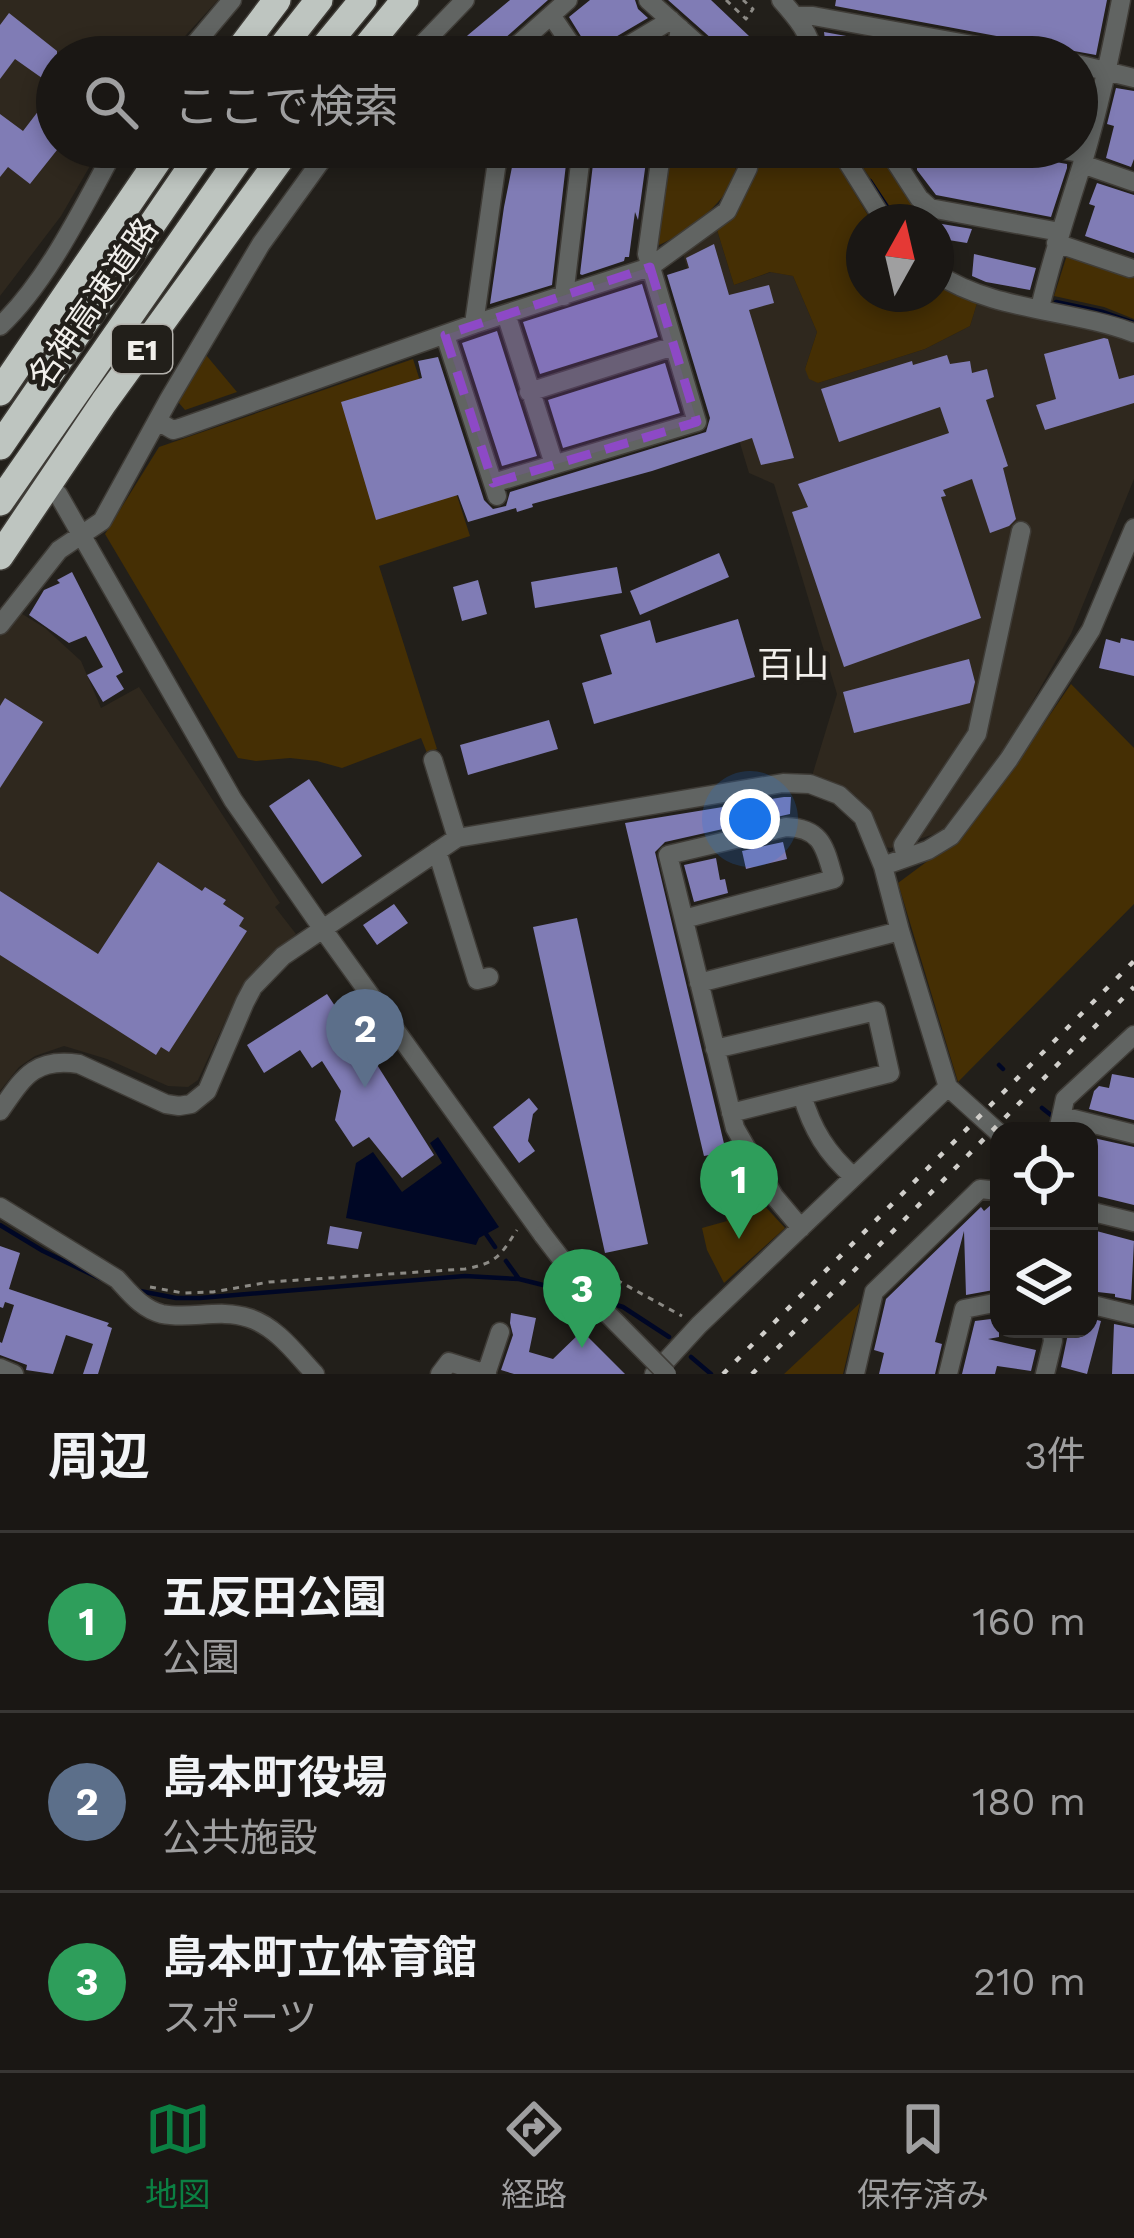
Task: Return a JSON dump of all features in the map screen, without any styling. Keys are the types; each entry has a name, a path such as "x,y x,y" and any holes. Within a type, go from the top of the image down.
{"highway":[{"path":"250,36 278,0"},
{"path":"291,36 319,0"},
{"path":"333,36 362,0"},
{"path":"375,36 405,0"},
{"name":"名神高速道路","path":"0,392 152,168"},
{"name":"名神高速道路","path":"0,446 191,168"},
{"name":"名神高速道路","path":"0,502 232,168"},
{"name":"名神高速道路","path":"0,556 104,402 274,168"}],"street":[{"path":"202,36 232,0"},
{"path":"430,36 465,0"},
{"path":"528,36 568,0"},
{"path":"649,0 688,36"},
{"path":"1098,103 1121,0"},
{"path":"788,5 808,36"},
{"path":"788,5 813,16 923,36"},
{"path":"551,15 565,36"},
{"path":"651,36 675,24"},
{"path":"675,24 675,36"},
{"path":"1098,68 1134,78"},
{"path":"1098,166 1134,182"},
{"path":"0,326 19,307 80,217 105,168"},
{"path":"0,625 59,550 102,521 261,244 316,168"},
{"path":"473,325 496,168"},
{"path":"564,296 579,168"},
{"path":"445,335 495,490 554,464 697,422 647,254 659,168"},
{"path":"159,422 173,430 180,428 650,267 727,211 748,168"},
{"path":"851,168 874,204"},
{"path":"900,168 930,208 1058,237 1130,268"},
{"path":"1040,308 1080,168"},
{"path":"954,282 982,297 1102,321 1134,333"},
{"path":"506,314 554,464"},
{"path":"530,392 674,346"},
{"path":"58,494 233,800 589,1295 667,1374"},
{"path":"883,866 952,836 1009,759 1091,630 1134,528"},
{"path":"906,858 902,844 977,734 1022,531"},
{"path":"433,760 458,838"},
{"path":"0,1111 24,1076 41,1065 64,1061 166,1104 179,1106 202,1098 253,987 283,956 458,838 782,783 810,784 838,795 863,817 883,866 948,1087 990,1125"},
{"path":"684,919 834,879 824,845 815,834 786,827 668,855 734,1128 774,1196 801,1228"},
{"path":"437,851 476,980"},
{"path":"699,982 900,932"},
{"path":"716,1049 876,1011 890,1073 731,1113"},
{"path":"1060,1122 1065,1099 1131,1042"},
{"path":"654,1374 699,1325 948,1087"},
{"path":"802,1095 826,1149 854,1177"},
{"path":"1098,1129 1134,1134"},
{"path":"855,1374 874,1292 980,1189 990,1190"},
{"path":"0,1207 163,1314 228,1313 254,1319 276,1333 315,1374"},
{"path":"1098,1213 1134,1222"},
{"path":"948,1374 964,1309 990,1304"},
{"path":"1098,1306 1134,1315"},
{"path":"440,1374 448,1362 486,1374 500,1332"},
{"path":"1046,1374 1052,1338"},
{"path":"0,1368 14,1374"}],"path":[{"path":"726,0 746,19 753,9 742,0"},
{"path":"123,1286 213,1292 269,1282 465,1269 489,1264 501,1255 518,1228"},
{"path":"568,1238 593,1267 699,1325"}],"highlighted area":[{"path":"650,267 697,422 493,483 445,335"}],"shaded area":[{"path":"0,0 218,0 185,36 36,36 36,168 89,168 61,216 0,296"},
{"path":"665,168 736,168 734,178 712,208 680,234 659,245 654,242"},
{"path":"752,168 840,168 861,204 846,204 846,312 954,312 954,288 978,300 970,326 925,349 818,383 809,379 805,369 817,332 793,276 770,272 734,285 717,230 730,215"},
{"path":"863,168 892,168 915,204 888,204"},
{"path":"717,230 734,285 771,272 793,276 817,332 805,369 818,383 925,349 970,326 978,300 1101,328 1134,341 1134,479 1071,634 998,762 950,829 884,847 873,819 856,796 812,776 837,694 774,484 749,473 683,254"},
{"path":"1067,255 1134,278 1134,319 1054,296"},
{"path":"206,355 237,392 185,410 179,398"},
{"path":"413,359 470,536 379,566 437,749 427,753 421,738 342,768 290,758 238,758 105,534 159,447"},
{"path":"19,612 81,661 101,708 139,687 296,934 241,987 198,1080 188,1087 168,1086 64,1046 19,1067 0,1091 0,634"},
{"path":"1071,684 1134,748 1134,904 958,1082 898,883 960,837"},
{"path":"749,1176 761,1202 785,1228 724,1283 702,1228 727,1221 713,1185"},
{"path":"860,1303 843,1374 784,1374"}],"water":[{"path":"438,1137 499,1227 479,1238 476,1245 346,1218 356,1163 373,1152 402,1192 442,1163 430,1143"}],"building":[{"path":"510,0 548,0 507,36 468,35"},
{"path":"590,0 635,0 648,18 617,36 581,36 569,17"},
{"path":"668,0 711,0 749,36 709,36"},
{"path":"836,0 1107,0 1098,45 1098,36 997,36 835,6"},
{"path":"9,13 38,36 36,74 15,59 0,79 0,25"},
{"path":"1116,88 1134,91 1131,167 1106,158 1114,126 1107,124"},
{"path":"0,114 23,131 36,114 36,168 43,168 30,184 8,167 0,177"},
{"path":"512,168 566,168 552,285 490,304"},
{"path":"593,168 645,168 629,257 580,274"},
{"path":"1067,168 1051,217 936,195 917,170"},
{"path":"1097,183 1134,195 1134,253 1085,236"},
{"path":"954,226 972,229 967,243 954,241"},
{"path":"714,244 729,295 769,285 774,303 749,310 794,458 761,465 752,438 517,512 516,508 468,522 458,495 376,520 341,402 422,378 418,361 438,357 484,500 493,509 506,506 510,492 706,432 710,418 667,275 689,268 686,258"},
{"path":"974,254 1036,268 1030,290 972,276"},
{"path":"642,284 658,337 540,374 523,322"},
{"path":"497,331 537,456 502,466 462,343"},
{"path":"1104,338 1119,379 1134,375 1134,403 1045,430 1036,405 1056,399 1044,354"},
{"path":"947,355 950,364 970,361 972,373 987,369 994,397 986,400 1008,466 1003,468 1016,519 990,533 972,479 943,490 946,496 941,497 981,618 844,667 792,512 808,507 798,484 949,433 940,407 839,442 821,389"},
{"path":"665,363 680,413 563,448 548,400"},
{"path":"719,553 729,577 640,615 630,591"},
{"path":"617,567 622,593 535,608 531,582"},
{"path":"72,572 123,672 116,676 124,689 103,702 87,675 103,667 86,636 69,643 29,615 44,590"},
{"path":"478,580 487,614 462,621 453,587"},
{"path":"738,619 755,677 594,724 582,683 612,674 600,635 650,620 656,643"},
{"path":"1121,638 1134,641 1134,676 1099,668 1106,639 1120,643"},
{"path":"969,659 975,682 970,703 854,733 843,692"},
{"path":"5,698 43,722 0,788 0,706"},
{"path":"549,720 558,749 468,775 460,745"},
{"path":"309,779 362,856 322,884 269,806"},
{"path":"791,797 790,814 665,842 655,852 726,1152 704,1156 625,823"},
{"path":"783,842 787,859 746,869 742,851"},
{"path":"716,858 728,893 694,902 684,865"},
{"path":"158,862 202,891 205,887 226,900 223,904 244,918 239,926 247,931 169,1052 161,1047 156,1055 0,955 0,891 98,954"},
{"path":"394,904 408,923 377,945 363,925"},
{"path":"577,918 648,1244 605,1253 533,927"},
{"path":"327,994 350,1022 434,1155 402,1178 369,1137 353,1147 335,1120 341,1091 322,1061 312,1068 300,1050 264,1073 247,1045"},
{"path":"1112,1074 1134,1078 1134,1120 1089,1109 1094,1091 1099,1086 1109,1088"},
{"path":"529,1098 538,1109 528,1141 535,1151 519,1163 493,1127"},
{"path":"1098,1139 1134,1147 1134,1205 1098,1196"},
{"path":"990,1206 990,1291 966,1295 964,1231 935,1342 942,1344 935,1374 879,1374 884,1353 874,1350 886,1299 981,1207 984,1211"},
{"path":"330,1226 362,1232 358,1249 327,1244"},
{"path":"1098,1231 1134,1241 1131,1300 1098,1292"},
{"path":"0,1246 20,1253 9,1289 109,1323 112,1328 98,1374 83,1374 93,1344 66,1335 53,1374 26,1370 27,1365 0,1355 14,1305 5,1302 0,1307"},
{"path":"511,1313 536,1318 529,1352 553,1359 582,1331 625,1374 501,1370 513,1335"},
{"path":"990,1319 994,1338 988,1339 1036,1350 1031,1371 997,1366 995,1374 962,1374 975,1321"},
{"path":"1114,1324 1134,1328 1134,1374 1112,1374"},
{"path":"1067,1338 1097,1338 1087,1374 1061,1367"}],"waterway":[{"path":"870,181 885,204"},
{"path":"1056,302 1134,323"},
{"path":"999,1065 1003,1069"},
{"path":"1042,1108 1056,1119"},
{"path":"0,1225 101,1279"},
{"path":"486,1234 495,1247"},
{"path":"506,1261 519,1279 579,1294"},
{"path":"140,1291 200,1298 465,1276 519,1279"},
{"path":"607,1302 669,1337"},
{"path":"691,1357 711,1374"}],"railway":[{"path":"723,1374 1134,961"},
{"path":"752,1374 1134,987"}],"place":[{"name":"島本町役場","path":"365,1088"},
{"name":"五反田公園","path":"739,1239"},
{"name":"島本町立体育館","path":"582,1348"}],"district":[{"name":"百山","path":"793,665"}]}
